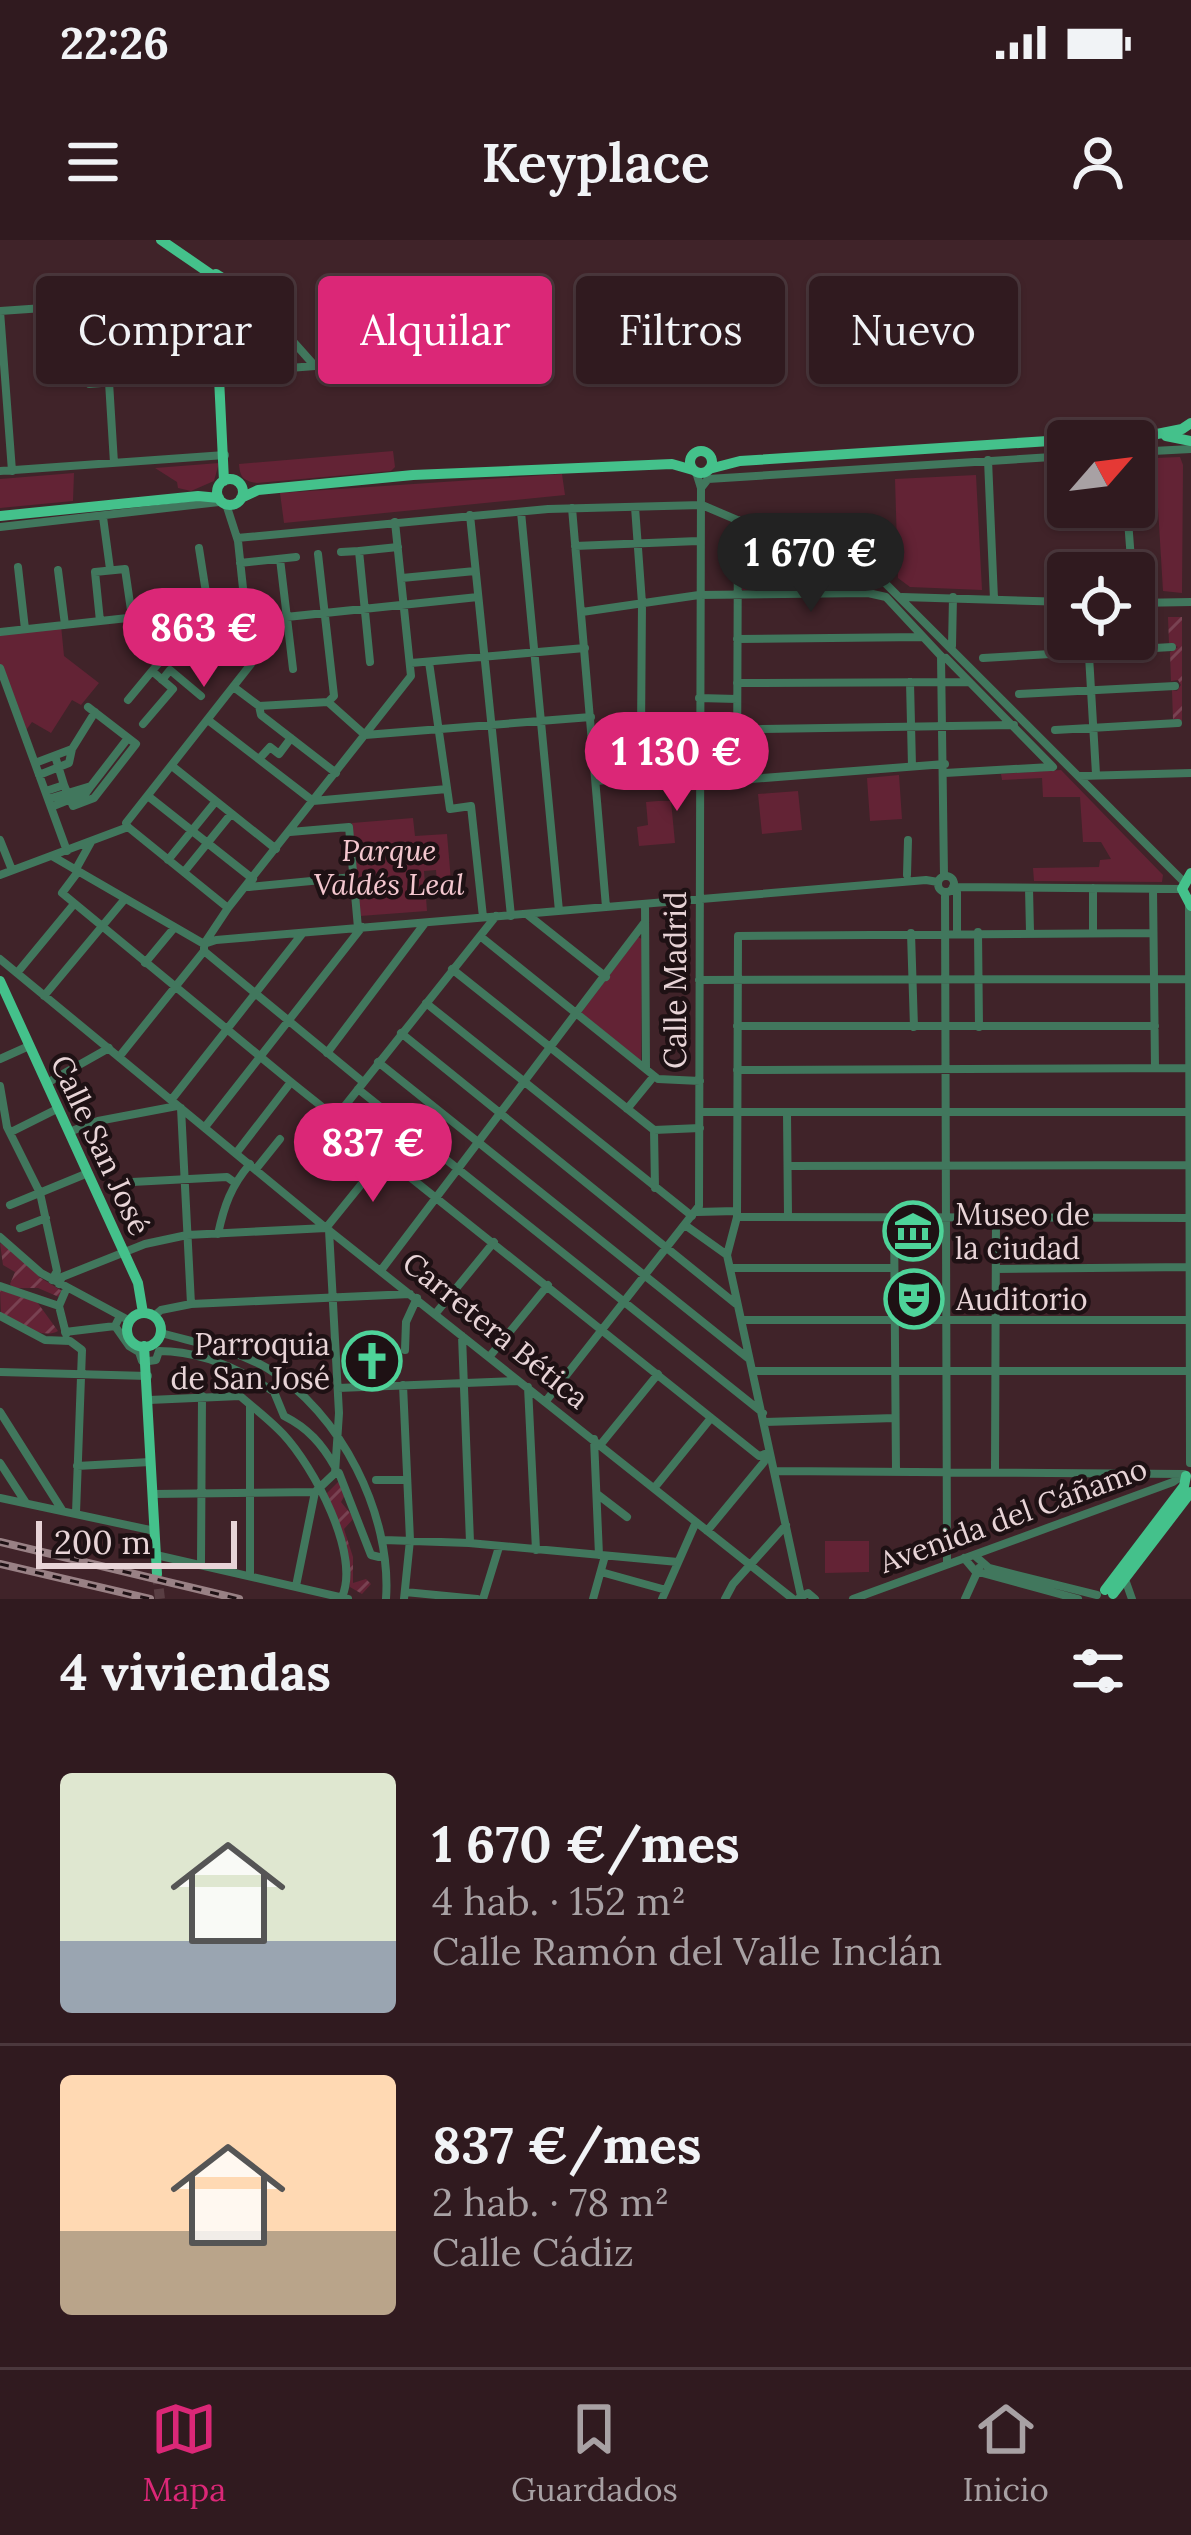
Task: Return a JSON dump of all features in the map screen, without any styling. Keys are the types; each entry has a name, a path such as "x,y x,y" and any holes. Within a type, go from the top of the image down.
{"main road":[{"path":"161,240 198,263 207,276"},
{"path":"222,384 229,493"},
{"path":"223,384 229,493"},
{"path":"0,516 413,475 673,464 704,470 740,461 1156,434 1191,423"},
{"path":"1156,434 1171,445 1191,443 1191,423"},
{"path":"673,464 700,450 704,470"},
{"path":"1185,881 1190,906"},
{"name":"Calle San José","path":"0,982 148,1314 166,1336"},
{"path":"144,1346 130,1338 121,1322 148,1314"},
{"path":"144,1346 166,1336"},
{"path":"144,1346 158,1574"},
{"path":"1097,1596 1126,1582 1188,1481"},
{"path":"1097,1596 1188,1481"}],"street":[{"path":"12,471 0,311 36,308"},
{"path":"294,342 315,366 294,368"},
{"path":"110,384 114,463"},
{"path":"1155,448 1171,445"},
{"path":"0,472 225,455"},
{"path":"704,470 730,478 1047,457"},
{"path":"988,460 994,599"},
{"name":"Calle Madrid","path":"691,1218 699,1206 698,541 704,470"},
{"path":"0,527 103,517 229,493 251,664 126,823 228,908"},
{"path":"235,541 470,515 702,505 871,576 949,644 1185,881"},
{"path":"635,507 642,603 641,734"},
{"path":"572,508 606,907"},
{"path":"521,512 559,911"},
{"path":"470,515 511,916"},
{"path":"103,517 110,569"},
{"path":"737,780 738,520"},
{"path":"119,1057 176,987 228,908 411,676 395,522"},
{"path":"575,546 698,541"},
{"path":"340,552 398,547"},
{"path":"200,548 215,650"},
{"path":"358,551 370,662"},
{"path":"236,688 260,706 328,702 334,696 319,554"},
{"path":"240,563 296,557"},
{"path":"280,559 293,669"},
{"path":"18,567 26,629"},
{"path":"100,621 94,569 125,568 132,617"},
{"path":"58,570 64,625"},
{"path":"402,578 475,571"},
{"path":"868,593 871,576"},
{"path":"582,612 738,594 868,593 904,604 953,597 1047,601"},
{"path":"248,621 478,597"},
{"path":"953,597 944,660 941,879 957,892 957,932"},
{"path":"1155,603 1191,602"},
{"path":"904,604 944,660 1053,767"},
{"path":"0,632 246,605"},
{"path":"128,700 183,634 192,633 200,621 228,619"},
{"path":"737,639 924,637"},
{"path":"1155,648 1172,647"},
{"path":"411,663 585,648"},
{"path":"983,658 1047,654"},
{"path":"1089,660 1096,775"},
{"path":"429,662 451,808 471,806 483,917"},
{"path":"0,668 67,851"},
{"path":"162,680 170,670 201,695"},
{"path":"143,724 172,689 152,671"},
{"path":"910,682 912,766"},
{"path":"737,683 969,682"},
{"path":"1019,694 1175,686"},
{"path":"699,698 737,699"},
{"path":"328,702 364,734 591,717"},
{"path":"260,706 261,716 336,772"},
{"path":"40,775 58,767 69,763 91,710 134,740 102,780 94,798 73,806 58,767 55,756"},
{"path":"208,720 313,801 447,790"},
{"path":"1055,730 1178,723"},
{"path":"592,739 698,731 1014,725"},
{"path":"259,760 270,747 279,754 291,738"},
{"path":"35,763 72,749"},
{"path":"596,781 737,780 912,766 1053,767 1066,762"},
{"path":"172,766 275,849"},
{"path":"1080,776 1191,773"},
{"path":"48,799 102,780"},
{"path":"48,799 67,792"},
{"path":"148,796 250,883 353,877"},
{"path":"168,860 216,801"},
{"path":"184,872 231,814"},
{"path":"0,874 128,827"},
{"path":"205,1127 360,927 349,827 288,832"},
{"path":"0,840 12,871"},
{"path":"907,875 908,841"},
{"path":"91,842 62,893 74,904 759,1456 768,1452"},
{"path":"52,856 204,947 457,1169 764,1417 895,1418"},
{"path":"204,947 360,927 941,879"},
{"path":"950,890 1153,889 1185,881"},
{"path":"1030,888 1030,932"},
{"path":"1093,932 1094,888"},
{"path":"1153,889 1155,1068"},
{"path":"947,1564 945,932 950,890"},
{"path":"44,997 124,900"},
{"path":"0,982 15,972 74,904"},
{"path":"645,904 646,1069"},
{"path":"776,1471 995,1471 1188,1481 1190,906"},
{"path":"528,915 606,977"},
{"path":"336,1117 496,916"},
{"path":"327,1052 426,922"},
{"path":"382,1269 645,922"},
{"path":"145,963 174,928"},
{"path":"978,932 979,1028"},
{"path":"190,1304 177,1104 227,1029 303,933"},
{"path":"911,933 914,1028"},
{"path":"798,1596 798,1572 728,1255 737,1214 737,936 1154,933"},
{"path":"480,936 655,1076 700,1081"},
{"name":"Carretera Bética","path":"0,962 707,1531 798,1596"},
{"path":"452,969 654,1130 700,1128"},
{"path":"699,980 1189,979"},
{"path":"426,1003 656,1188 728,1255"},
{"path":"737,1026 1155,1026"},
{"path":"401,1034 738,1305"},
{"path":"0,1059 28,1046"},
{"path":"46,1084 109,1048"},
{"path":"379,1062 751,1360"},
{"path":"737,1070 1189,1069"},
{"path":"627,1109 655,1076"},
{"path":"236,1152 291,1082"},
{"path":"0,1086 11,1132 40,1193 66,1335 121,1322"},
{"path":"69,1132 177,1104"},
{"path":"11,1132 58,1109"},
{"path":"700,1112 1188,1112"},
{"path":"788,1113 788,1216"},
{"path":"654,1130 656,1188"},
{"path":"218,1234 235,1182 280,1139"},
{"path":"337,1470 340,1419 328,1228 385,1155"},
{"path":"788,1166 1190,1165"},
{"path":"10,1205 88,1172"},
{"path":"132,1182 227,1177 235,1182"},
{"path":"546,1401 691,1218 737,1214 1190,1218"},
{"path":"894,1216 896,1472"},
{"path":"995,1471 996,1216"},
{"path":"20,1228 46,1218"},
{"path":"59,1281 145,1244 187,1235 328,1228"},
{"path":"0,1237 121,1322 129,1346 146,1361 156,1360 158,1351 169,1351 236,1369 273,1385 284,1416 306,1429 337,1470 371,1555 379,1557"},
{"path":"436,1313 494,1242"},
{"path":"996,1269 1190,1267"},
{"path":"731,1268 894,1268"},
{"path":"0,1286 59,1306"},
{"path":"490,1356 548,1286"},
{"path":"148,1314 190,1304 414,1296 406,1322 405,1350"},
{"path":"0,1316 45,1340 79,1344 76,1513"},
{"path":"742,1320 1189,1320"},
{"path":"462,1334 470,1543"},
{"path":"169,1351 166,1336 213,1346 267,1369 322,1422 348,1457 384,1540 385,1597"},
{"path":"501,1381 506,1370"},
{"path":"753,1371 1189,1371"},
{"path":"0,1372 148,1376"},
{"path":"593,1599 602,1556 596,1494 598,1442 658,1374"},
{"path":"338,1388 524,1384 536,1550"},
{"path":"404,1385 410,1540 405,1595 480,1599 499,1547"},
{"path":"149,1400 235,1395 286,1436 345,1551 348,1596 156,1555"},
{"path":"201,1564 202,1396"},
{"path":"250,1405 250,1575"},
{"path":"0,1412 63,1511"},
{"path":"655,1487 711,1418"},
{"path":"306,1429 340,1419"},
{"path":"707,1531 768,1452"},
{"path":"296,1586 318,1491 348,1457"},
{"path":"77,1466 152,1462"},
{"path":"0,1463 27,1504"},
{"path":"376,1480 406,1480"},
{"name":"Avenida del Cáñamo","path":"853,1599 1188,1481"},
{"path":"153,1494 318,1491"},
{"path":"596,1494 628,1517"},
{"path":"0,1498 155,1531"},
{"path":"601,1571 664,1594 696,1522"},
{"path":"725,1599 787,1523"},
{"path":"384,1540 678,1562"},
{"path":"969,1557 978,1568 1097,1596"},
{"path":"965,1599 978,1568"},
{"path":"798,1572 798,1596"},
{"path":"1126,1582 1132,1599"}],"green space":[{"path":"393,451 391,471 257,483 243,478 239,464"},
{"path":"1180,457 1183,465 1182,593 1163,591 1155,458"},
{"path":"219,463 214,481 191,491 178,488 177,482 155,468"},
{"path":"74,473 73,501 0,508 0,479"},
{"path":"562,474 565,495 284,523 280,493"},
{"path":"976,475 982,590 910,587 898,578 895,479"},
{"path":"741,530 865,582 861,589 742,590"},
{"path":"1168,617 1182,617 1182,721 1173,719 1172,690 1181,685 1171,681 1170,652 1178,647 1169,643"},
{"path":"61,625 64,656 99,683 81,705 72,700 51,733 32,722 24,733 0,668 0,632"},
{"path":"1061,770 1163,875 1162,882 1034,881 1033,868 1099,867 1100,860 1111,859 1101,842 1083,842 1080,797 1043,797 1042,778 1002,780 1001,774"},
{"path":"899,775 902,819 870,821 867,778"},
{"path":"798,791 802,830 762,834 758,794"},
{"path":"671,801 675,843 639,846 637,827 648,825 646,802"},
{"name":"Parque Valdés Leal","path":"413,818 415,836 447,834 451,881 437,882 436,870 424,871 427,911 360,916 352,823"},
{"path":"638,937 642,939 641,1061 581,1013"},
{"path":"0,1243 35,1264 39,1277 62,1291 59,1297 38,1288 13,1288 15,1272 3,1265"},
{"path":"0,1290 37,1302 58,1331 37,1332 1,1313"},
{"path":"339,1481 345,1495 341,1502 354,1518 344,1529 353,1557 353,1583 366,1579 371,1584 362,1594 350,1587 348,1553 328,1501 327,1493"},
{"path":"825,1541 869,1541 869,1572 825,1573"}],"tunnel":[{"path":"157,1574 160,1599"}],"railway":[{"path":"0,1542 239,1599"},
{"path":"0,1564 150,1599"}],"place":[{"name":"Museo de la ciudad","path":"913,1231"},
{"name":"Auditorio","path":"914,1299"},
{"name":"Parroquia de San José","path":"372,1361"}]}
